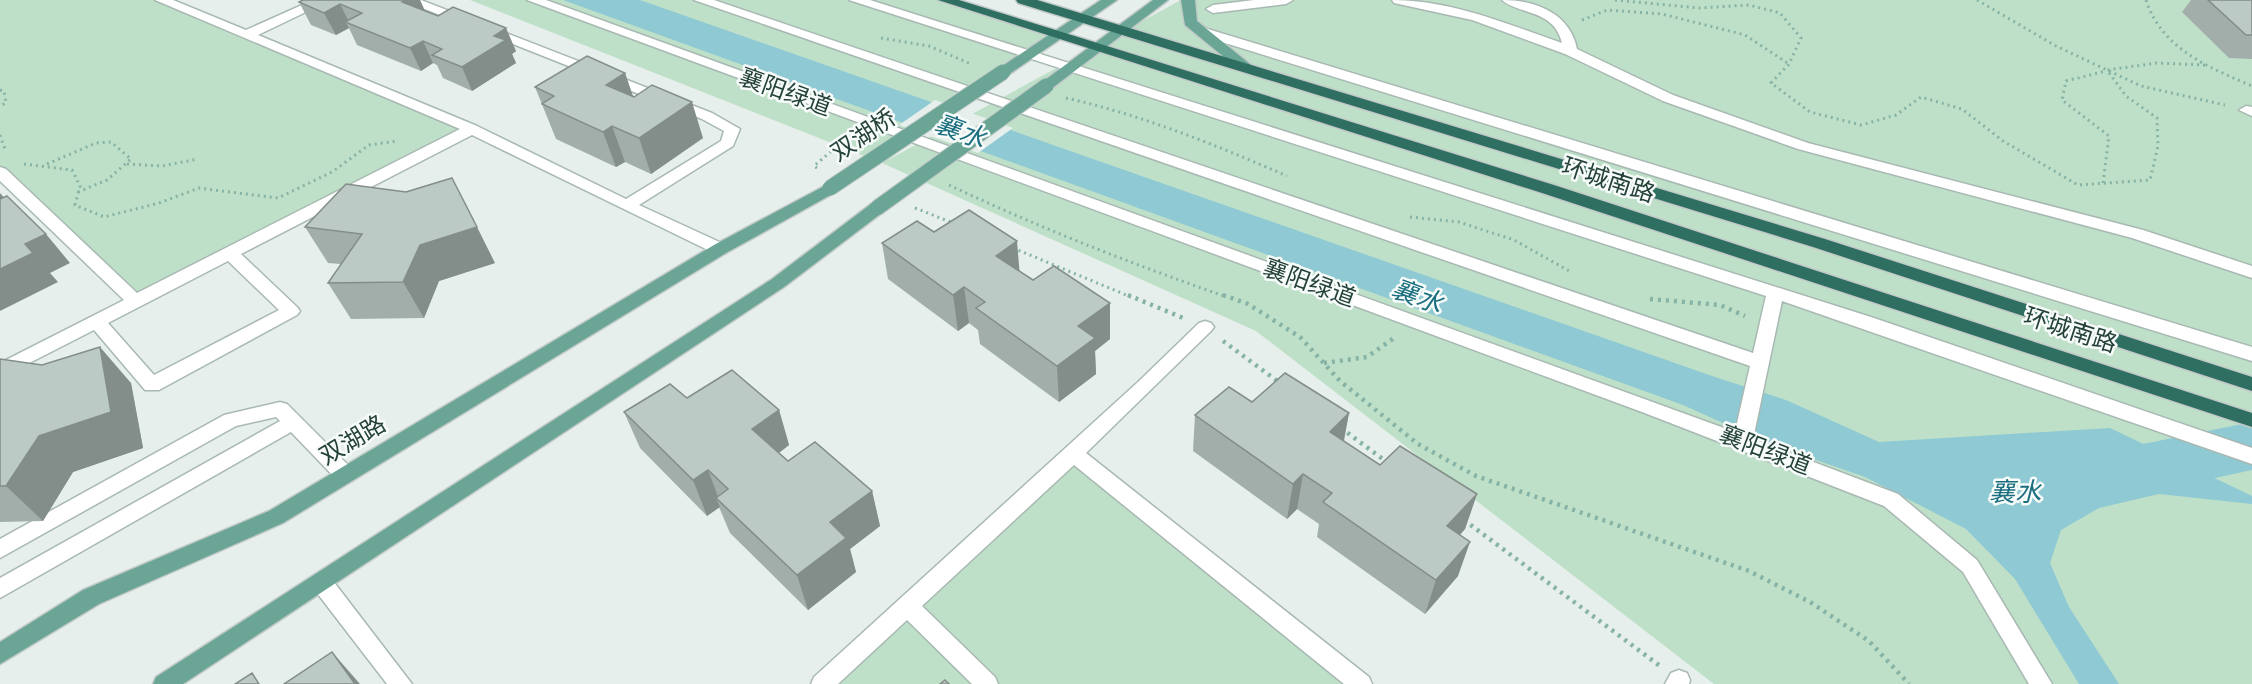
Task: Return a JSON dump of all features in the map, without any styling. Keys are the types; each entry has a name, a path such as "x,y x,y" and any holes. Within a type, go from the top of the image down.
{"highway":[{"name":"环城南路","path":"945,0 1548,189 2161,388 2252,420"},
{"name":"环城南路","path":"1023,0 1819,243 2252,384"}],"main road":[{"path":"1058,35 1110,0"},
{"path":"164,684 322,583 778,283 877,208 1052,91 1071,68 1161,0"},
{"path":"1188,0 1190,22 1246,68"},
{"name":"双湖桥","path":"720,249 830,188 1058,35"},
{"name":"双湖路","path":"0,654 91,597 276,517 720,249"}],"street":[{"path":"162,0 472,129 627,206 720,249"},
{"path":"247,35 324,0"},
{"path":"409,0 707,116 732,129 728,143 627,206"},
{"name":"襄阳绿道","path":"534,0 1742,442 1891,500 1970,566 2041,684"},
{"path":"701,0 1758,367"},
{"path":"856,0 1775,292 2252,456"},
{"path":"1213,9 1287,0"},
{"path":"1399,0 1476,17 1570,51 1668,98 1803,146 2137,234 2252,272"},
{"path":"1431,7 1451,0"},
{"path":"1509,0 1525,2 1555,22 1566,32 1570,51"},
{"path":"1201,31 2252,354"},
{"path":"0,370 472,129"},
{"path":"0,172 135,301"},
{"path":"99,324 152,385 291,311 230,253"},
{"path":"1742,442 1775,292"},
{"path":"822,684 1145,387 1205,327"},
{"path":"0,549 231,420 280,409 345,475"},
{"path":"0,589 293,423"},
{"path":"1073,453 1361,684"},
{"path":"322,583 401,684"},
{"path":"907,606 987,684"}],"path":[{"path":"1615,0 1699,8 1749,5 1780,13 1802,38 1789,64 1771,83 1810,112 1861,124 1896,115 1921,96 1962,109 2002,141 2078,185 2150,180 2157,146 2157,118 2126,96 2107,70"},
{"path":"1977,0 2056,46 2141,86 2249,111"},
{"path":"2146,0 2149,17 2169,41 2205,65 2252,86"},
{"path":"1555,22 1581,20 1606,10 1662,14 1745,35 1789,64"},
{"path":"874,36 929,46 981,69"},
{"path":"2103,183 2109,136 2062,100 2066,81 2107,70 2157,63 2205,65"},
{"path":"0,90 4,91 6,103 0,106"},
{"path":"1052,91 1226,149 1292,178"},
{"path":"825,171 814,166 864,122"},
{"path":"0,135 8,155"},
{"path":"23,164 72,170 80,186 75,205 104,217 159,203 199,188 278,198 332,172 369,145 403,140"},
{"path":"45,165 96,143 111,142 131,159 105,182 78,192"},
{"path":"126,164 162,166 198,159"},
{"path":"940,181 1016,217 1105,254 1248,304 1300,337 1341,381 1418,444 1476,476 1749,571 1810,602 1869,641 1909,684"},
{"path":"909,205 962,227"},
{"path":"1400,216 1460,222 1503,236 1533,249 1573,273"},
{"path":"1005,245 1205,327 1290,390"},
{"path":"1639,298 1720,305 1767,328"},
{"path":"1324,363 1367,357 1395,337 1409,320"},
{"path":"1338,426 1395,468"},
{"path":"1461,517 1678,682"}],"green space":[{"path":"0,0 162,0 472,129 135,301 0,171"},
{"path":"470,0 945,0 1058,35 888,160 1181,0 2252,0 2252,684 1714,684 1256,331 882,163"},
{"path":"1073,453 1361,684 822,684"}],"water":[{"name":"襄水","path":"563,0 640,0 1786,400 1879,442 2110,428 2252,496 2252,504 2159,494 2099,508 2061,530 2050,563 2069,607 2119,684 2079,684 2015,579 1966,529 1865,477 1767,443 1683,405"}],"pier":[{"path":"935,100 1013,128 978,153 899,125"}],"building":[{"path":"303,0 406,0 402,2 438,16 453,7 506,28 494,36 506,40 462,67 432,55 442,49 423,41 410,48 345,22 362,13 340,4 324,13 299,2"},
{"path":"2208,0 2252,0 2252,35 2246,35"},
{"path":"587,56 625,73 606,85 634,97 652,85 692,102 639,138 612,126 603,132 542,104 554,96 535,87"},
{"path":"452,178 477,227 420,245 403,282 328,283 362,234 305,227 346,184 406,192"},
{"path":"7,196 46,234 25,244 33,253 0,269 0,199"},
{"path":"969,210 1017,241 996,256 1033,280 1054,266 1110,303 1078,326 1095,338 1057,366 976,308 985,302 964,287 953,295 882,243 917,221 934,232"},
{"path":"100,347 111,412 39,436 6,486 0,486 0,359 42,365"},
{"path":"732,370 779,410 752,429 788,461 815,442 872,491 830,522 846,538 797,575 716,498 728,489 708,470 693,480 624,412 670,384 687,398"},
{"path":"1285,373 1349,413 1330,432 1380,465 1400,446 1477,494 1447,526 1470,542 1436,580 1323,502 1332,493 1303,474 1293,484 1195,415 1229,387 1252,402"},
{"path":"332,652 355,684 284,684"},
{"path":"252,673 259,684 235,684"}],"waterway":[{"name":"襄水","path":"2103,477 2252,446"}]}
